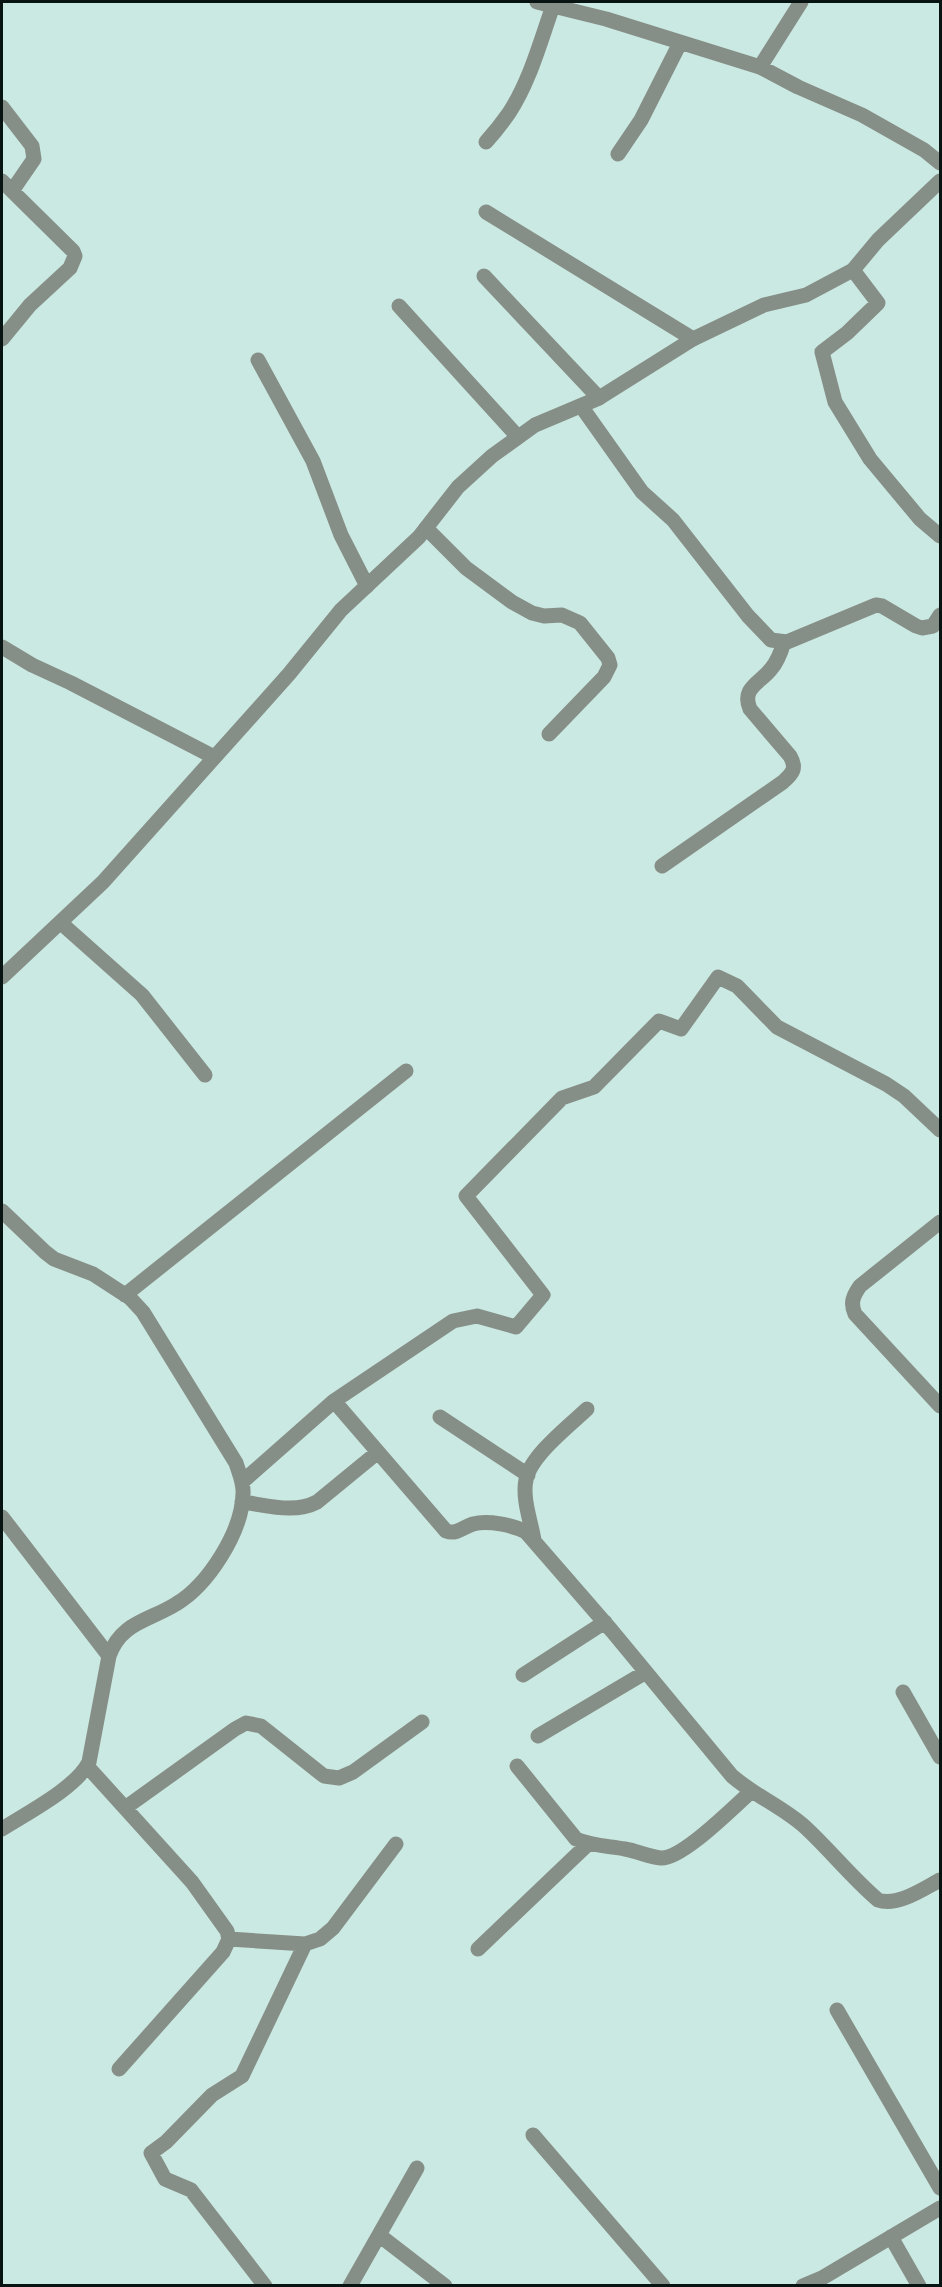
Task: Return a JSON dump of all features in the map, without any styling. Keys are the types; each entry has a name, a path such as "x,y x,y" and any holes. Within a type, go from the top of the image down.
{"street":[{"path":"537,2 606,19 760,67 798,87 862,115 924,150 940,163"},
{"path":"760,67 801,2"},
{"path":"486,142 517,99 553,6"},
{"path":"618,154 641,120 680,43"},
{"path":"2,107 32,146 34,159 7,186 73,251 75,256 70,268 30,305 2,339"},
{"path":"2,977 103,882 289,674 341,610 419,537 458,487 492,456 535,425 599,398 693,339 764,305 806,295 853,270 878,240 940,181"},
{"path":"486,212 693,339"},
{"path":"853,270 878,303 847,333 822,352 835,402 870,459 920,519 940,536"},
{"path":"484,276 599,398"},
{"path":"399,306 518,437"},
{"path":"258,360 313,461 341,535 367,586"},
{"path":"581,406 642,492 673,520 760,631 771,640 784,642 876,605 922,628 933,626 940,615"},
{"path":"426,528 466,568 512,602 532,613 544,616 562,615 580,623 608,658 610,664 604,677 549,734"},
{"path":"662,866 783,782 794,771 790,756 750,709 747,702 749,690 771,670 780,655 784,642"},
{"path":"2,646 32,665 214,757"},
{"path":"61,923 142,995 205,1075"},
{"path":"242,1482 334,1401 453,1321 477,1316 516,1327 543,1295 466,1196 562,1098 594,1087 659,1021 681,1029 718,977 737,986 777,1027 886,1084 904,1096 940,1130"},
{"path":"125,1295 406,1071"},
{"path":"2,1211 54,1259 93,1274 125,1295 144,1312 236,1463 242,1482 242,1502 238,1525 229,1544 189,1595 122,1634 114,1642 109,1656 87,1766 72,1783 2,1829"},
{"path":"940,1222 860,1286 853,1297 851,1306 855,1314 940,1406"},
{"path":"334,1401 446,1531 457,1532 473,1524 483,1523 518,1528 534,1540 732,1776 805,1827 878,1900 886,1903 895,1901 940,1881"},
{"path":"534,1540 525,1480 538,1456 587,1409"},
{"path":"440,1417 528,1474"},
{"path":"242,1502 297,1509 306,1508 317,1502 378,1452"},
{"path":"2,1516 109,1656"},
{"path":"523,1675 605,1622"},
{"path":"538,1736 646,1672"},
{"path":"903,1692 940,1757"},
{"path":"125,1808 234,1729 246,1723 261,1726 324,1776 339,1778 353,1772 422,1722"},
{"path":"87,1766 192,1882 227,1931 230,1939 223,1953 119,2069"},
{"path":"517,1766 576,1839 588,1844 640,1851 659,1858 669,1857 683,1851 752,1791"},
{"path":"230,1939 305,1944 320,1939 333,1928 396,1844"},
{"path":"478,1949 588,1844"},
{"path":"265,2286 191,2190 165,2179 151,2153 166,2142 212,2095 242,2076 305,1944"},
{"path":"837,2010 940,2188"},
{"path":"533,2135 663,2286"},
{"path":"350,2286 417,2168"},
{"path":"803,2286 824,2282 891,2237 940,2208"},
{"path":"379,2235 445,2286"},
{"path":"891,2237 919,2286"}]}
